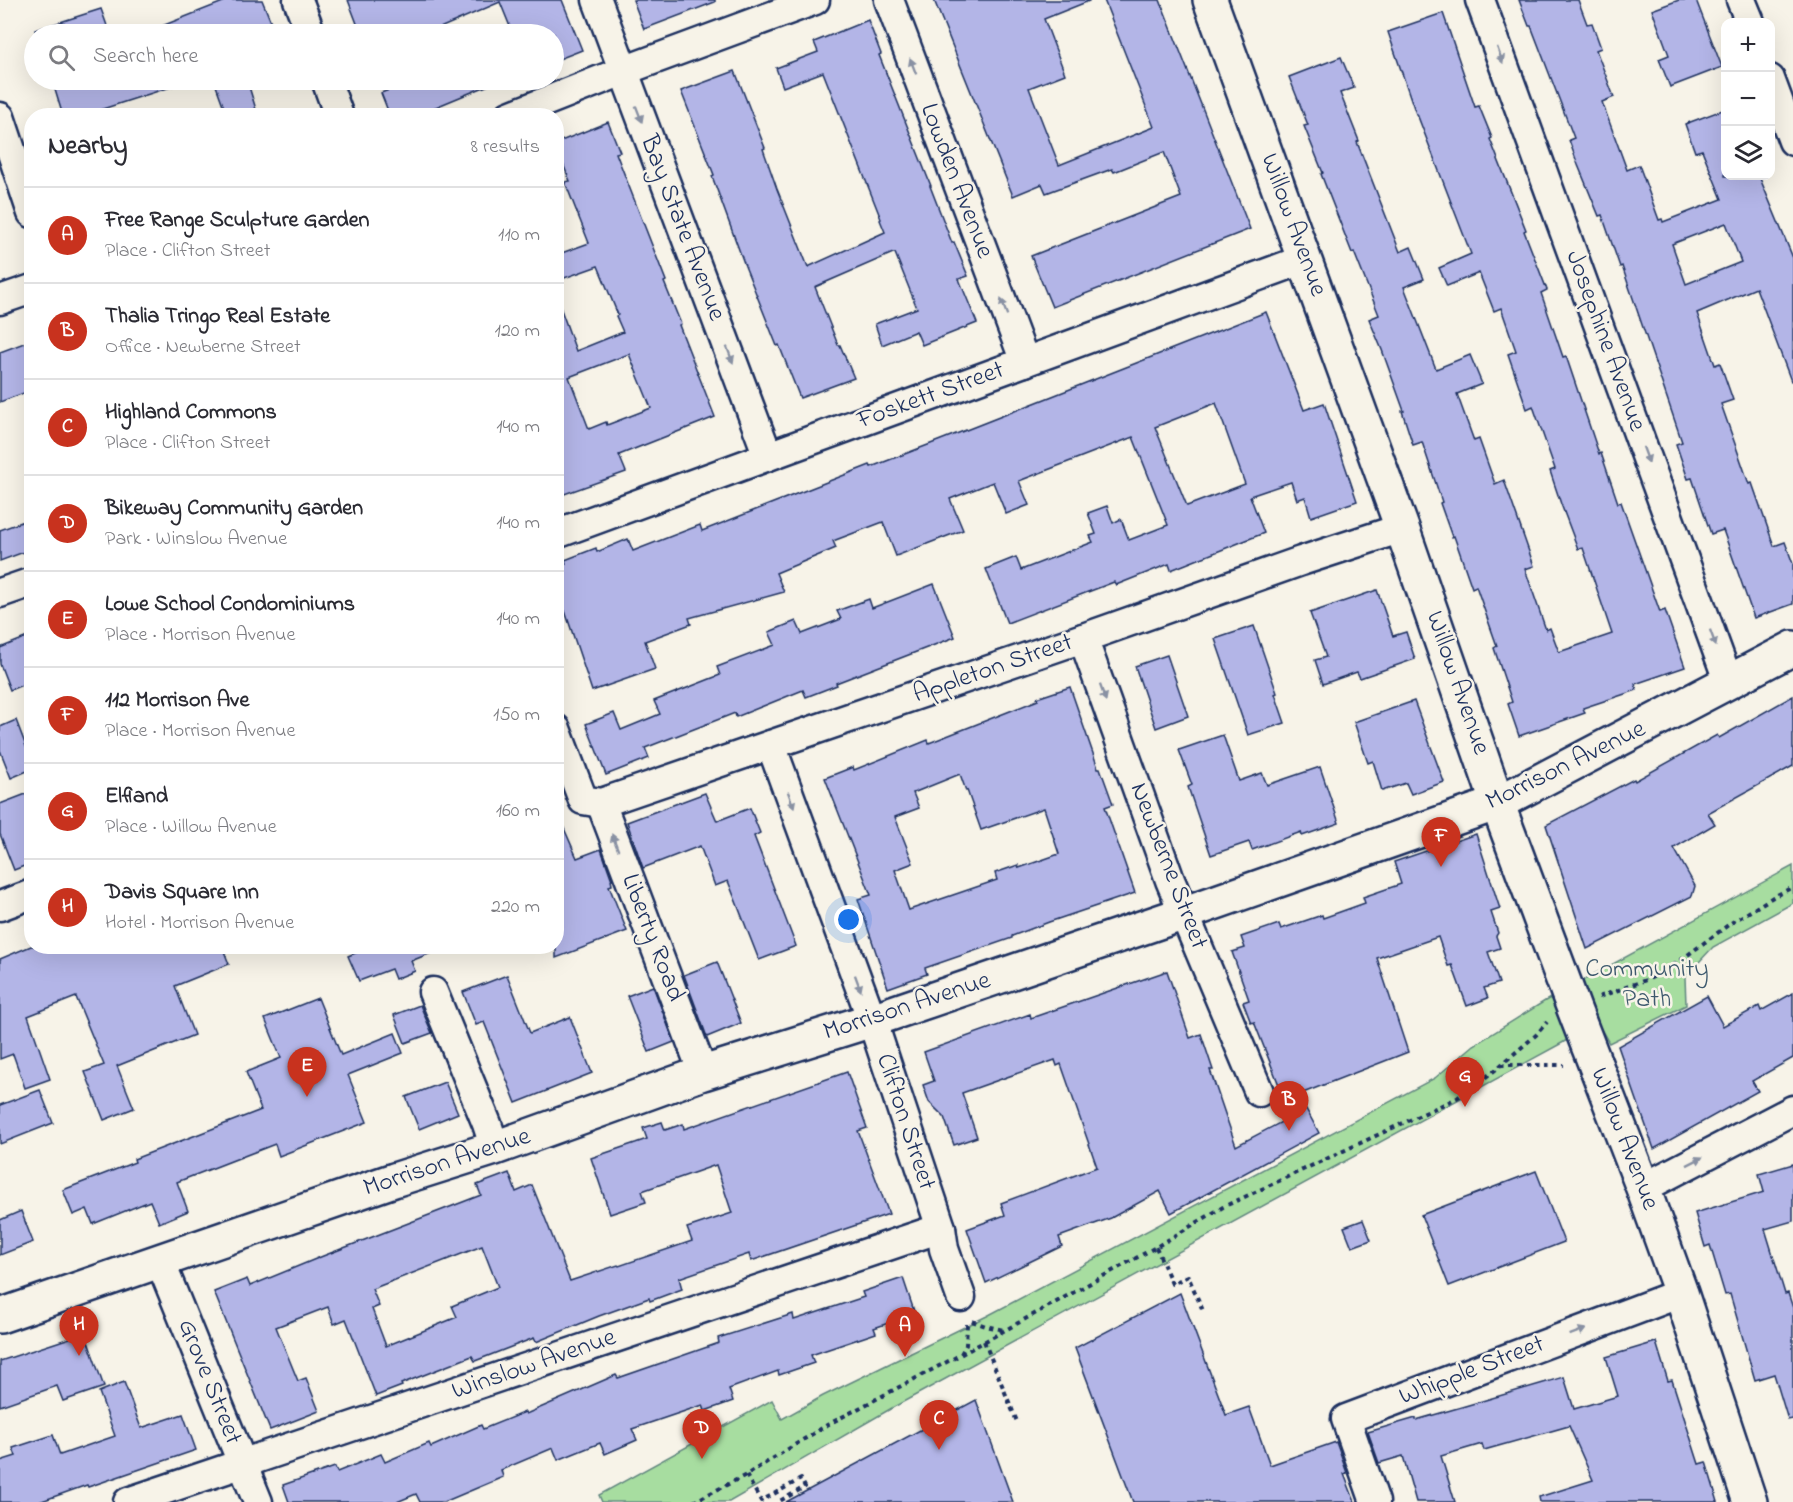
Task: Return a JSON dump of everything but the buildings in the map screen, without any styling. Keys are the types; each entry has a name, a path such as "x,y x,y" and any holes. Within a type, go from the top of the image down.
{"street":[{"path":"298,0 306,24"},
{"name":"Bay State Avenue","path":"597,0 768,456"},
{"path":"529,108 815,0"},
{"name":"Lowden Avenue","path":"889,0 1025,362"},
{"name":"Willow Avenue","path":"1210,0 1402,528 1498,803 1682,1293 1750,1502"},
{"name":"Josephine Avenue","path":"1480,0 1728,682"},
{"path":"1741,0 1748,18"},
{"path":"330,90 336,108"},
{"path":"1775,92 1793,141"},
{"path":"0,117 24,189"},
{"name":"Foskett Street","path":"564,531 1305,259"},
{"path":"0,300 24,292"},
{"name":"Appleton Street","path":"592,801 771,745 1402,528"},
{"path":"0,593 24,585"},
{"name":"Newberne Street","path":"1083,638 1170,880 1259,1092"},
{"name":"Morrison Avenue","path":"0,1316 394,1180 495,1148 703,1074 872,1020 1185,913 1498,803 1793,648"},
{"name":"Liberty Road","path":"564,745 592,801 703,1074"},
{"name":"Clifton Street","path":"771,745 872,1020 941,1228 944,1249 961,1297"},
{"path":"0,906 24,897"},
{"path":"433,992 495,1148"},
{"path":"1643,1188 1793,1110"},
{"name":"Winslow Avenue","path":"128,1502 941,1228"},
{"name":"Grove Street","path":"160,1261 258,1502"},
{"name":"Whipple Street","path":"1375,1502 1346,1419 1682,1293"}],"path":[{"path":"1596,998 1651,978 1670,968 1731,923 1793,887"},
{"path":"693,1502 746,1475 827,1425 1156,1247 1223,1207 1457,1098 1536,1035 1549,1020"},
{"path":"1500,1065 1565,1065"},
{"path":"1156,1247 1172,1284 1188,1276 1204,1313"},
{"path":"960,1355 966,1346 966,1317 986,1326 1004,1330"},
{"path":"984,1341 1018,1424"},
{"path":"746,1475 761,1501 801,1479 805,1487 778,1502"}],"green space":[{"name":"Community Path","path":"1793,866 1793,903 1713,947 1685,977 1686,1005 1609,1043 1597,1022 892,1408 729,1502 602,1502 599,1495 772,1400 782,1419 823,1396 987,1316 1435,1078 1474,1045 1545,1001"}],"place":[{"name":"112 Morrison Ave","path":"1441,867"},
{"name":"Lowe School Condominiums","path":"307,1097"},
{"name":"Elfland","path":"1465,1107"},
{"name":"Thalia Tringo Real Estate","path":"1289,1131"},
{"name":"Davis Square Inn","path":"79,1356"},
{"name":"Free Range Sculpture Garden","path":"905,1357"},
{"name":"Highland Commons","path":"939,1450"},
{"name":"Bikeway Community Garden","path":"702,1459"}]}
